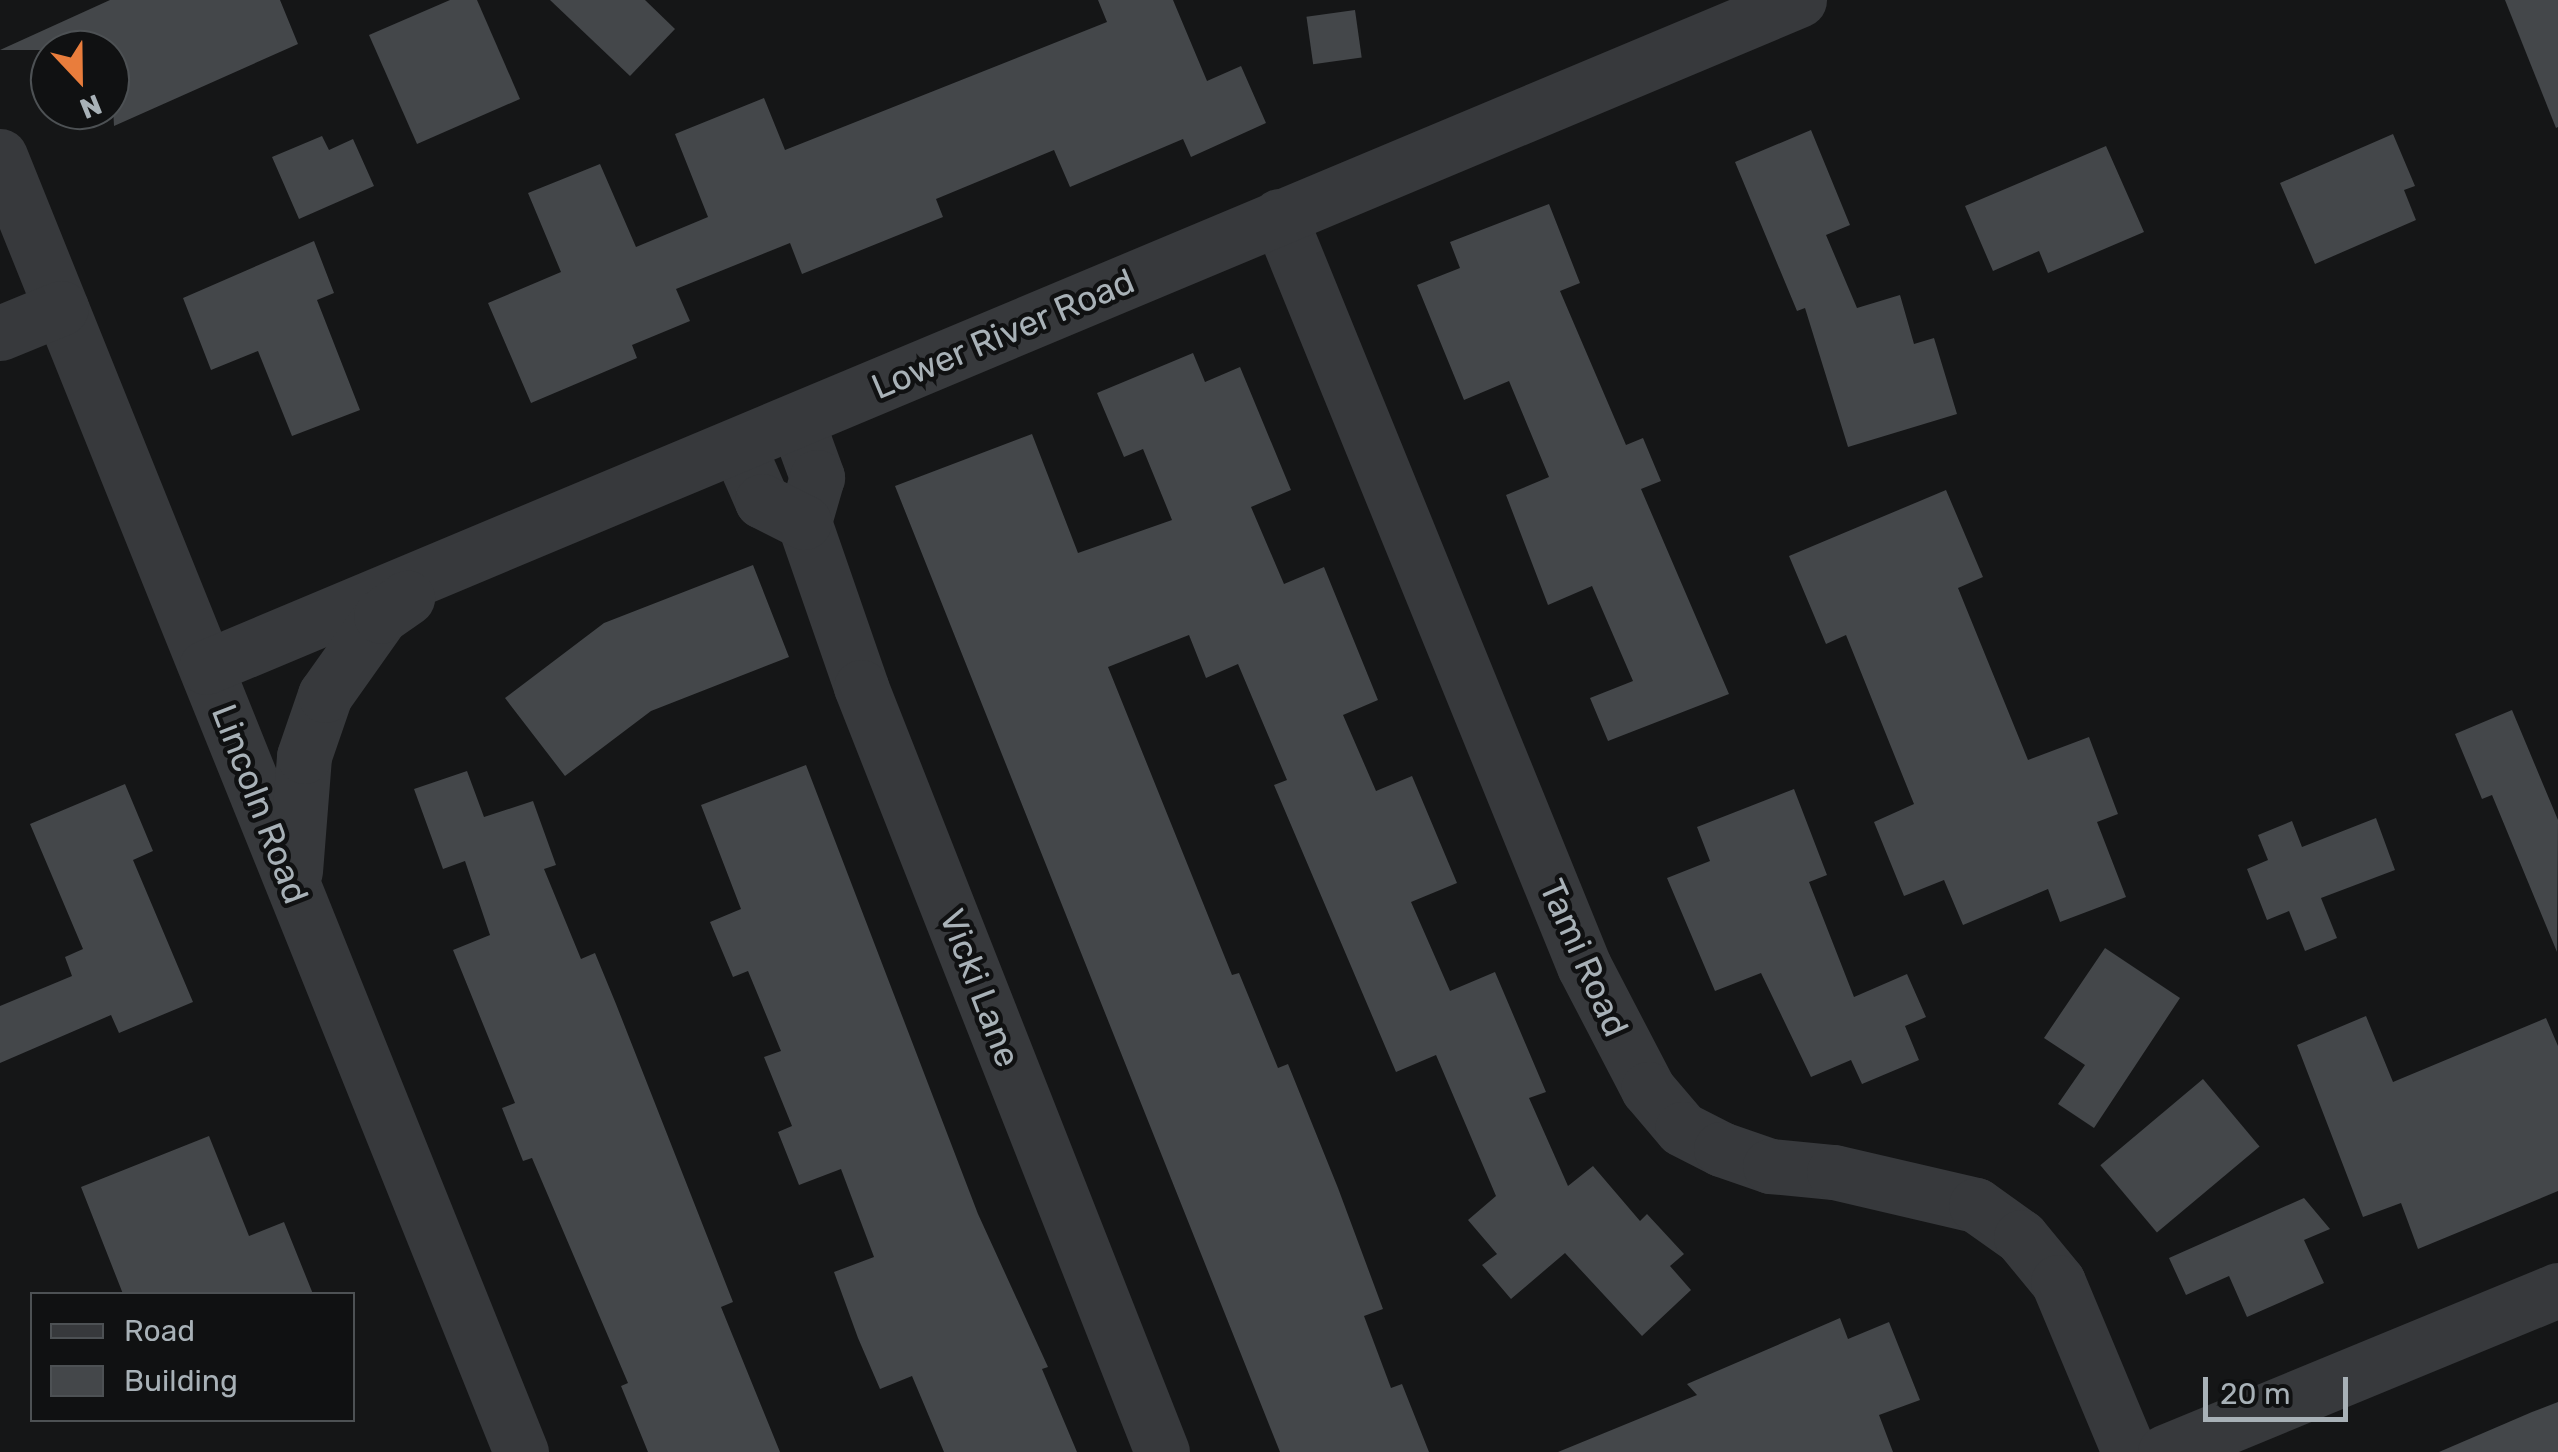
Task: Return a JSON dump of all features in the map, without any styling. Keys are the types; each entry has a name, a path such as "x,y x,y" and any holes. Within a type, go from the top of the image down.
{"street":[{"name":"Lower River Road","path":"206,667 1799,0"},
{"name":"Lincoln Road","path":"0,156 522,1452"},
{"name":"Tami Road","path":"1280,216 1578,950 1648,1089 1682,1129 1721,1149 1770,1166 1834,1172 1976,1205 2021,1237 2058,1282 2128,1452"},
{"path":"0,333 61,308"},
{"path":"738,446 762,501 804,522 817,477 797,422"},
{"name":"Vicki Lane","path":"804,522 1162,1452"},
{"path":"295,894 296,807 324,695 381,616 466,560"},
{"path":"2164,1452 2558,1290"}],"building":[{"path":"110,0 280,0 298,44 130,119 130,30 44,30"},
{"path":"450,0 477,0 520,99 417,144 369,35"},
{"path":"550,0 645,0 675,29 630,76"},
{"path":"1098,0 1173,0 1207,81 1241,66 1266,123 1191,157 1183,139 1070,187 1054,150 936,199 943,217 802,274 790,243 676,289 690,321 632,345 637,358 531,403 488,303 561,272 528,193 600,164 636,247 708,217 675,134 764,98 785,150 1107,22"},
{"path":"2505,0 2558,0 2556,128"},
{"path":"1355,10 1362,58 1313,64 1306,17"},
{"path":"30,36 30,50 0,50"},
{"path":"1811,130 1850,225 1826,235 1857,308 1900,295 1914,344 1934,338 1957,414 1848,447 1805,308 1797,311 1735,162"},
{"path":"2393,134 2415,186 2404,190 2416,220 2315,264 2280,183"},
{"path":"322,136 329,150 353,139 374,186 299,219 272,157"},
{"path":"2106,146 2144,232 2048,273 2039,251 1993,271 1965,206"},
{"path":"1549,204 1580,283 1560,291 1626,445 1643,438 1661,481 1641,489 1729,694 1608,741 1590,698 1633,681 1592,586 1548,605 1506,495 1549,477 1509,381 1464,400 1417,285 1460,268 1450,242"},
{"path":"314,241 334,293 317,300 360,410 292,436 258,351 211,370 183,298"},
{"path":"1193,353 1205,382 1240,367 1291,490 1251,507 1284,584 1324,567 1378,700 1343,715 1376,791 1412,776 1457,883 1411,902 1450,991 1495,972 1546,1092 1529,1098 1568,1186 1593,1166 1640,1221 1647,1214 1684,1254 1670,1266 1691,1290 1642,1336 1565,1253 1511,1299 1482,1265 1497,1254 1468,1220 1496,1196 1436,1055 1396,1072 1274,785 1287,780 1238,664 1206,678 1189,635 1108,667 1232,975 1239,973 1278,1068 1288,1064 1383,1309 1364,1316 1391,1388 1402,1384 1429,1452 1280,1452 895,486 1032,434 1078,553 1172,520 1143,449 1124,457 1097,393"},
{"path":"1946,490 1983,577 1958,588 2028,760 2089,737 2118,814 2097,822 2126,897 2060,922 2048,889 1963,925 1944,880 1904,896 1874,822 1914,804 1846,635 1826,644 1789,556"},
{"path":"753,565 789,657 651,711 565,776 505,698 604,623"},
{"path":"2512,710 2558,820 2557,952 2492,795 2482,799 2455,734"},
{"path":"806,765 978,1214 1048,1367 1042,1369 1077,1452 944,1452 912,1376 880,1389 858,1338 834,1272 874,1257 841,1169 799,1185 778,1132 792,1126 764,1057 781,1051 748,971 733,977 710,922 741,909 701,805"},
{"path":"467,771 484,817 533,801 556,865 544,869 581,959 595,953 616,1004 733,1302 721,1307 780,1452 648,1452 621,1386 628,1383 532,1158 523,1161 502,1108 515,1103 453,950 490,935 465,861 443,869 414,789"},
{"path":"125,784 153,851 133,860 193,1002 119,1033 111,1015 0,1063 0,1006 72,976 65,957 83,949 30,824"},
{"path":"1794,789 1827,875 1809,882 1854,997 1907,974 1926,1017 1905,1026 1919,1060 1862,1084 1851,1060 1811,1077 1761,973 1715,991 1667,878 1710,861 1697,827"},
{"path":"2376,818 2395,870 2321,898 2337,938 2305,951 2289,911 2267,920 2247,869 2268,860 2258,835 2292,821 2302,847"},
{"path":"2105,948 2180,998 2094,1128 2058,1104 2085,1065 2044,1038"},
{"path":"2366,1016 2393,1082 2546,1018 2558,1046 2558,1191 2418,1249 2401,1203 2363,1217 2297,1045"},
{"path":"2203,1079 2260,1146 2157,1233 2100,1165"},
{"path":"209,1136 249,1236 284,1222 312,1292 122,1292 81,1187"},
{"path":"2304,1198 2330,1229 2304,1240 2324,1283 2247,1317 2229,1276 2186,1295 2169,1258"},
{"path":"1840,1318 1848,1339 1889,1322 1920,1400 1879,1415 1893,1452 1558,1452 1697,1395 1687,1384"},
{"path":"2558,1402 2558,1452 2439,1452 2532,1412"}]}
